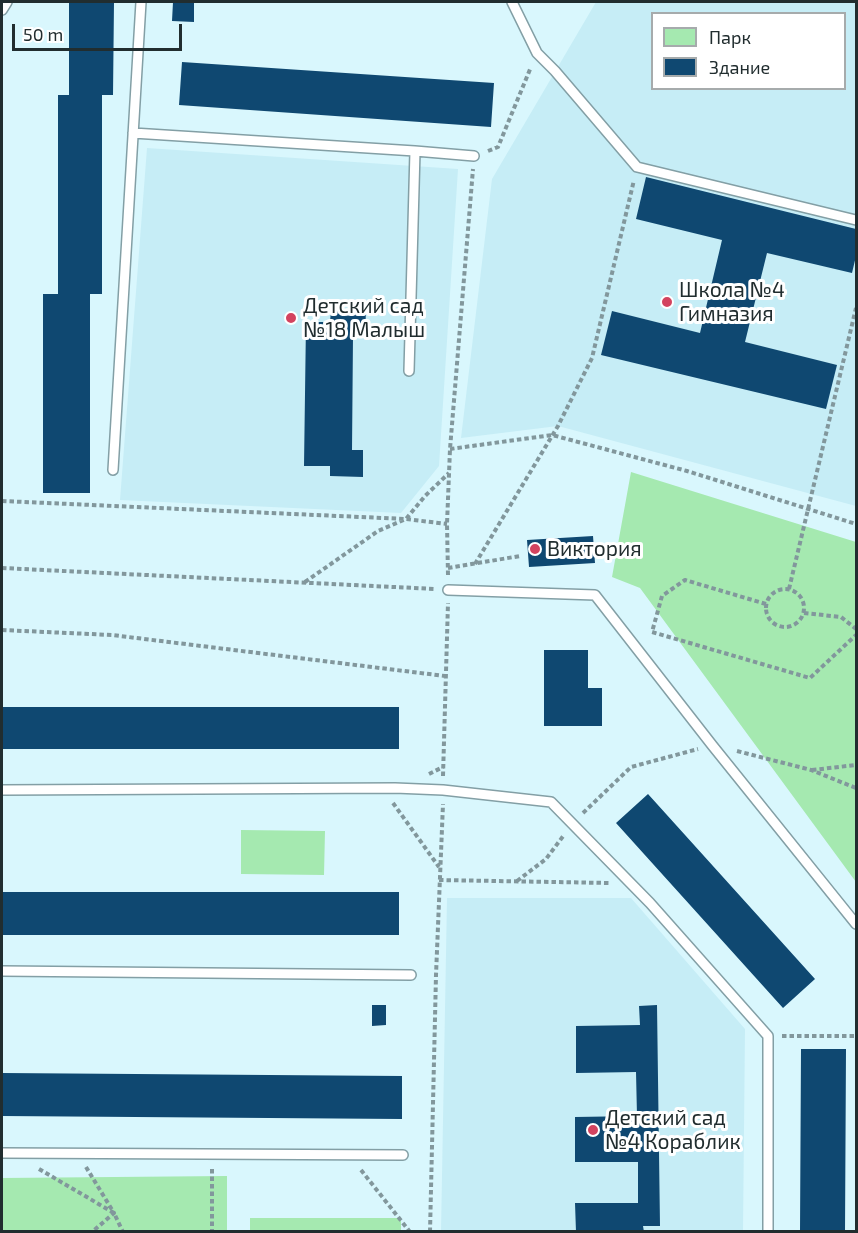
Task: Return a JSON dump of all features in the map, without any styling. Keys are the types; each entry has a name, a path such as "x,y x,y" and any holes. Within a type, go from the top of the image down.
{"lane":[{"path":"2,10 7,2"},
{"path":"113,470 141,2"},
{"path":"512,2 537,53 637,167 856,220"},
{"path":"133,134 474,156"},
{"path":"409,371 415,151"},
{"path":"448,590 595,595 856,924"},
{"path":"2,790 382,788 443,790 551,802 658,911 768,1036 768,1232"},
{"path":"2,970 411,975"},
{"path":"7,1153 403,1155"}],"path":[{"path":"430,1232 448,590 449,472 474,156 498,147 537,53"},
{"path":"475,564 552,435 592,358 637,167"},
{"path":"789,589 856,308"},
{"path":"450,449 552,435 687,471 856,524"},
{"path":"304,583 378,531 406,519 449,472"},
{"path":"2,501 406,519 447,524"},
{"path":"448,568 520,556"},
{"path":"2,568 448,590"},
{"path":"766,604 685,580 662,596 652,632 810,678 856,635"},
{"path":"789,589 802,598 805,605 804,613 796,625 781,628 769,619 766,604 774,592 789,589"},
{"path":"804,613 841,618 856,629"},
{"path":"2,630 112,635 445,676"},
{"path":"517,881 546,859 572,824 631,767 712,745 811,770 856,788"},
{"path":"811,770 856,765"},
{"path":"382,788 440,868"},
{"path":"439,880 631,883"},
{"path":"768,1036 856,1036"},
{"path":"7,1153 114,1213"},
{"path":"77,1154 114,1213 123,1232"},
{"path":"212,1155 212,1232"},
{"path":"350,1156 410,1232"},
{"path":"92,1232 114,1213"}],"shaded area":[{"name":"Школа №4 Гимназия","path":"596,2 856,2 856,506 558,426 461,438 492,179"},
{"name":"Детский сад №18 Малыш","path":"147,148 458,169 439,466 401,513 120,500"},
{"name":"Детский сад №4 Кораблик","path":"447,898 631,898 745,1029 743,1231 441,1232"}],"green space":[{"path":"631,472 856,542 856,882 640,588 612,577"},
{"path":"241,830 325,831 324,875 241,874"},
{"path":"227,1176 227,1231 2,1231 2,1178"},
{"path":"250,1218 401,1218 401,1231 250,1231"}],"building":[{"path":"69,2 114,2 113,95 102,95 102,294 90,294 90,493 43,493 43,294 58,294 58,95 69,95"},
{"path":"173,2 194,2 194,22 172,21"},
{"path":"182,62 494,83 491,127 179,105"},
{"path":"646,177 856,229 856,256 852,273 767,253 745,342 837,365 826,409 601,355 612,311 700,333 722,240 636,219"},
{"path":"331,310 366,310 365,336 353,336 352,450 363,450 363,477 330,476 330,466 304,466 306,322 330,322"},
{"path":"593,536 595,563 529,567 527,540"},
{"path":"544,650 588,650 588,688 602,688 602,726 544,726"},
{"path":"2,707 399,707 399,749 2,749"},
{"path":"648,794 815,979 783,1008 616,823"},
{"path":"2,892 399,892 399,935 2,935"},
{"path":"372,1005 386,1005 386,1025 372,1026"},
{"path":"657,1005 660,1226 643,1226 644,1232 576,1232 575,1203 638,1203 638,1162 575,1162 575,1117 637,1116 636,1072 576,1073 576,1026 640,1025 639,1006"},
{"path":"801,1049 846,1049 845,1232 800,1232"},
{"path":"2,1073 402,1076 402,1119 2,1116"}],"place":[{"name":"Школа №4 Гимназия","path":"667,302"},
{"name":"Детский сад №18 Малыш","path":"291,318"},
{"name":"Виктория","path":"535,549"},
{"name":"Детский сад №4 Кораблик","path":"593,1130"}]}
